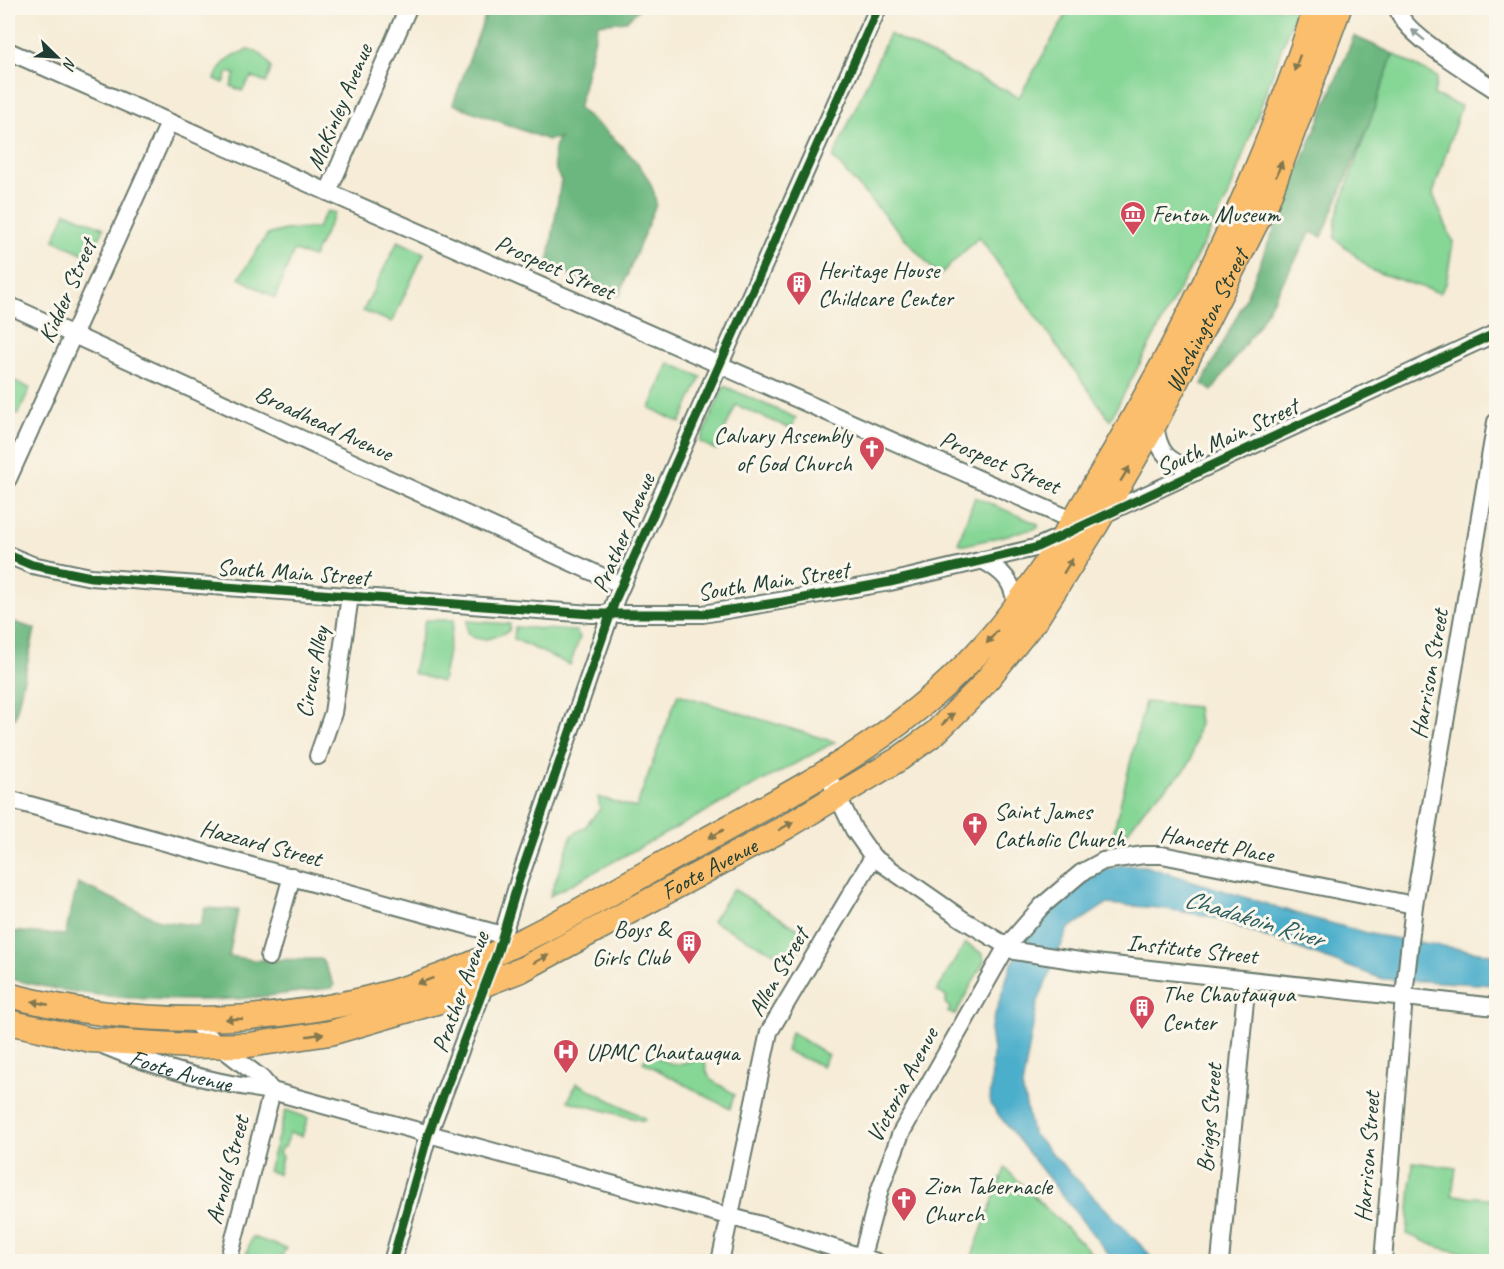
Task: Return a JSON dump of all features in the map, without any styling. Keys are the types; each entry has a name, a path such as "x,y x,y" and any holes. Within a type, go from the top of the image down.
{"highway":[{"name":"Washington Street","path":"1084,524 1156,379 1197,303 1263,154 1315,8"},
{"name":"Washington Street","path":"1084,524 1155,423 1267,201 1340,8"},
{"name":"Foote Avenue","path":"8,995 39,1003 124,1016 192,1020 244,1019 363,999 408,987 468,965 500,943 827,774 910,718 988,642 1084,524"},
{"name":"Foote Avenue","path":"8,1022 91,1040 218,1046 249,1045 330,1033 443,1000 521,970 836,797 917,746 981,687 1036,619 1084,524"}],"street":[{"name":"McKinley Avenue","path":"328,192 408,8"},
{"name":"Prather Avenue","path":"392,1262 428,1135 487,982 621,585 717,365 878,8"},
{"path":"1398,8 1403,22 1446,57 1497,90"},
{"name":"Prospect Street","path":"8,51 717,365 1084,524"},
{"name":"Kidder Street","path":"8,479 169,123"},
{"name":"Broadhead Avenue","path":"8,305 621,585"},
{"name":"South Main Street","path":"8,555 32,565 91,577 350,596 610,614 703,614 745,608 890,582 1035,548 1497,333"},
{"name":"Harrison Street","path":"1383,1262 1404,990 1414,905 1497,422"},
{"path":"1155,423 1157,443 1166,456 1196,472"},
{"path":"982,560 1000,570 1010,579 1016,606"},
{"name":"Circus Alley","path":"318,756 333,713 350,596"},
{"path":"827,774 836,797 873,857 956,915 1011,948"},
{"name":"Hazzard Street","path":"8,799 292,876 500,943"},
{"name":"Hancett Place","path":"1011,948 1042,906 1081,873 1104,861 1144,855 1182,858 1239,872 1414,905"},
{"name":"Allen Street","path":"720,1262 769,1032 873,857"},
{"path":"269,957 292,876"},
{"name":"Institute Street","path":"1011,948 1061,959 1247,980 1404,990 1497,1007"},
{"name":"Victoria Avenue","path":"870,1259 880,1189 901,1133 1011,948"},
{"name":"Briggs Street","path":"1220,1262 1247,980"},
{"name":"Foote Avenue","path":"192,1020 218,1046 261,1078 272,1091"},
{"name":"Foote Avenue","path":"91,1040 132,1058 243,1087 272,1091 729,1216 870,1259"},
{"name":"Arnold Street","path":"228,1262 272,1091"}],"green space":[{"path":"488,8 640,8 626,21 598,24 578,109 626,151 647,177 653,190 656,204 619,296 548,265 561,180 554,159 554,148 559,138 548,140 453,104"},
{"path":"1070,8 1294,8 1295,11 1228,197 1110,420 979,237 939,276 833,158 889,34 1019,97"},
{"path":"1354,36 1393,54 1369,124 1322,237 1311,232 1260,323 1212,391 1202,384 1244,302"},
{"path":"248,50 265,58 269,65 271,69 266,83 251,77 242,91 231,86 235,74 228,72 224,83 215,79 227,60"},
{"path":"1393,54 1437,77 1434,95 1461,106 1433,194 1453,242 1446,284 1440,293 1373,271 1335,238 1336,218"},
{"path":"327,211 335,213 313,257 294,251 275,298 239,278 267,235 285,230 317,228"},
{"path":"66,212 104,228 91,257 54,240"},
{"path":"398,241 424,253 392,322 363,311"},
{"path":"669,363 701,377 680,423 650,408"},
{"path":"8,378 30,388 18,414 8,409"},
{"path":"724,386 796,418 791,429 736,405 716,450 700,442"},
{"path":"975,497 1038,524 1038,528 965,545 958,543"},
{"path":"8,620 35,629 15,718 8,716"},
{"path":"425,620 454,620 442,682 413,673"},
{"path":"467,621 510,624 509,631 488,639 477,639 467,633"},
{"path":"515,627 576,631 580,637 570,665 514,639"},
{"path":"678,694 835,742 550,896 572,835 584,828 600,809 598,797 636,808"},
{"path":"1145,702 1197,707 1199,723 1191,760 1185,770 1148,804 1123,838 1113,834"},
{"path":"78,883 161,921 200,926 205,908 238,910 229,956 254,960 322,959 334,985 332,988 248,998 179,1000 92,994 35,985 8,978 8,931 65,935"},
{"path":"733,889 803,932 806,938 795,957 780,956 712,921"},
{"path":"965,943 983,954 984,961 955,1015 948,1012 950,1008 945,1003 947,997 937,991"},
{"path":"791,1032 828,1055 822,1066 786,1051"},
{"path":"649,1054 674,1065 705,1058 710,1078 734,1095 730,1109 643,1062"},
{"path":"577,1083 645,1118 644,1121 568,1101"},
{"path":"286,1110 308,1118 302,1136 290,1133 285,1147 282,1147 279,1153 282,1157 278,1174 268,1171"},
{"path":"1413,1162 1456,1168 1452,1195 1496,1199 1496,1261 1438,1247 1407,1234"},
{"path":"1005,1168 1100,1261 970,1261"},
{"path":"252,1237 286,1248 279,1261 244,1261"}],"water":[{"name":"Chadakoin River","path":"1121,865 1145,866 1308,917 1375,935 1496,955 1496,985 1383,979 1209,916 1160,908 1106,904 1068,929 1037,1004 1022,1087 1032,1133 1156,1261 1114,1261 990,1104 993,1051 990,1030 1010,968 1027,935 1069,890 1103,871"}],"cycle path":[{"path":"392,1262 428,1135 498,951 519,880 616,598 878,8"},
{"path":"8,555 32,565 91,577 591,614 703,614 890,582 1035,548 1496,333"}],"place":[{"name":"Fenton Museum","path":"1133,237"},
{"name":"Heritage House Childcare Center","path":"799,307"},
{"name":"Calvary Assembly of God Church","path":"872,472"},
{"name":"Saint James Catholic Church","path":"975,848"},
{"name":"Boys & Girls Club","path":"689,966"},
{"name":"The Chautauqua Center","path":"1142,1031"},
{"name":"UPMC Chautauqua","path":"566,1075"},
{"name":"Zion Tabernacle Church","path":"904,1223"}]}
